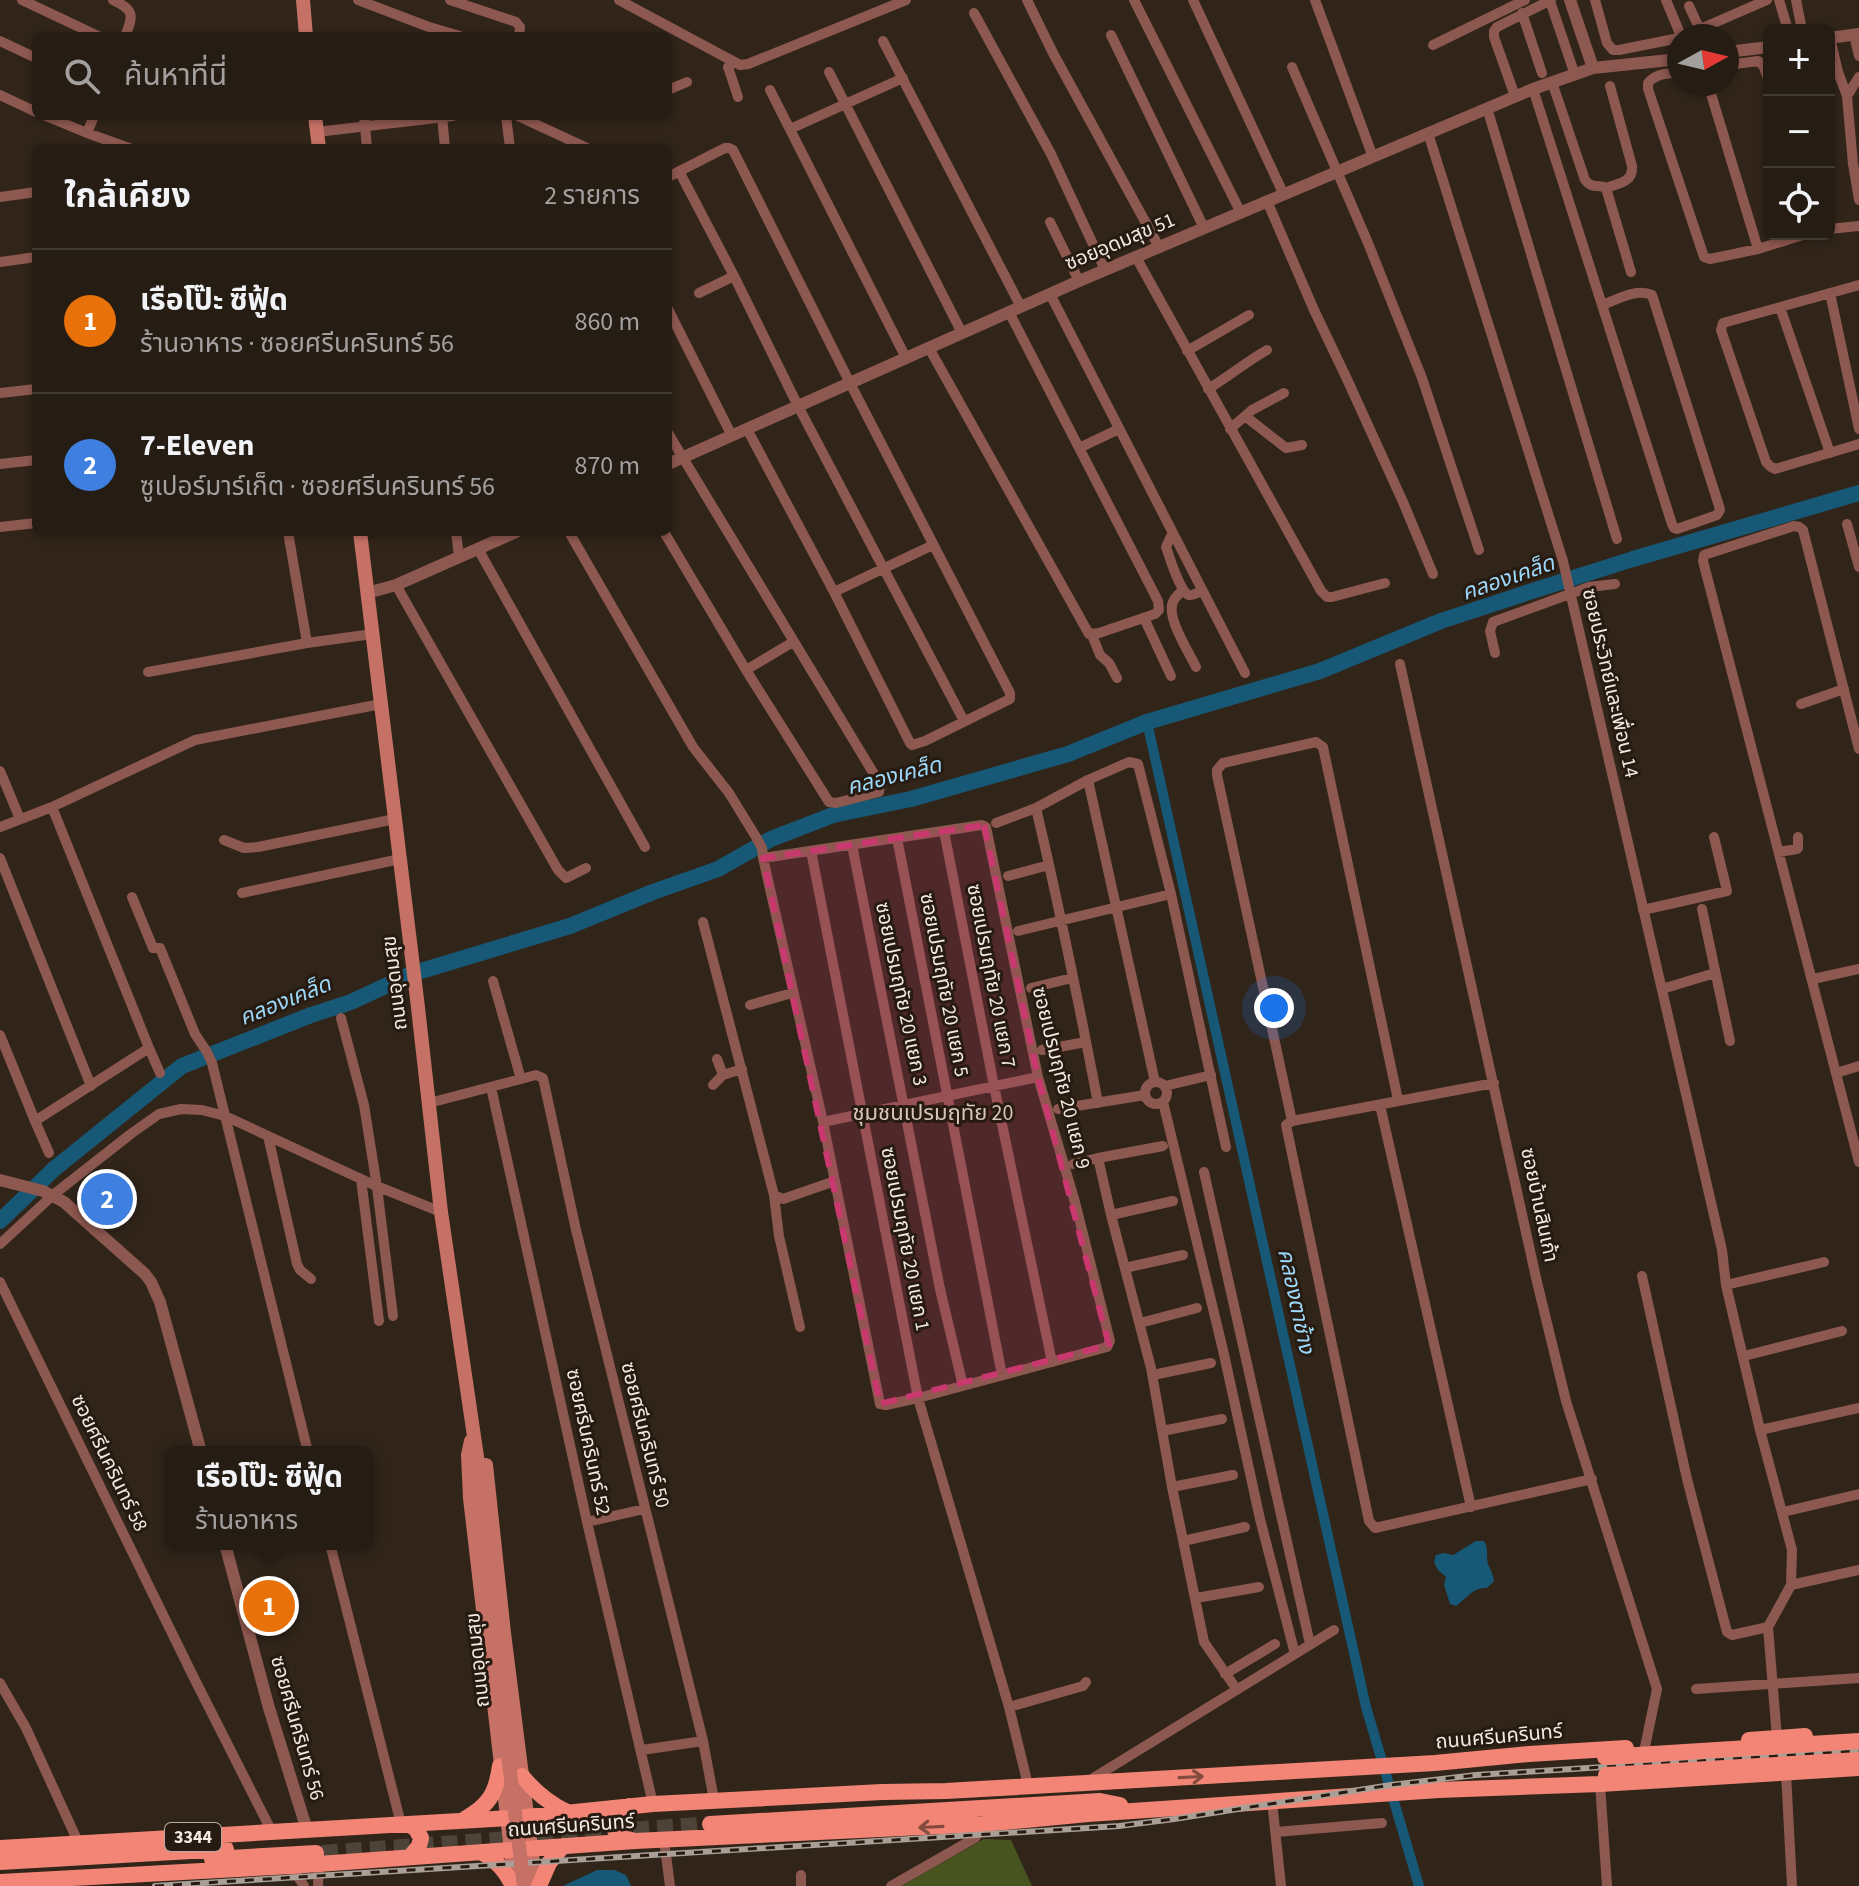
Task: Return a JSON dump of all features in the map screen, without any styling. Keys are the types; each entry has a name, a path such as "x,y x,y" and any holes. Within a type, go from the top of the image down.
{"main road":[{"path":"303,0 306,32"},
{"path":"316,120 318,144"},
{"name":"ถนนอุดมสุข","path":"360,536 441,1212 480,1477 524,1886"},
{"name":"ถนนอุดมสุข","path":"474,1429 485,1459 526,1817 538,1886"},
{"name":"ถนนอุดมสุข","path":"474,1429 468,1455 469,1488 514,1886"},
{"path":"491,1687 501,1696 511,1685"},
{"name":"ถนนศรีนครินทร์","path":"711,1813 882,1792 1085,1784 1388,1766 1859,1733"},
{"path":"1435,1763 1520,1762 1859,1741"},
{"path":"1650,1746 1671,1754 1674,1764 1671,1771 1657,1781"},
{"path":"1603,1780 1859,1760"},
{"path":"463,1820 490,1800 500,1766"},
{"path":"1603,1780 1657,1781 1859,1768"},
{"path":"522,1776 536,1793 568,1813"},
{"name":"ถนนศรีนครินทร์","path":"711,1813 1098,1791 1142,1780"},
{"name":"ถนนศรีนครินทร์","path":"0,1862 321,1853 388,1859 635,1841 983,1824 1145,1809 1439,1790 1502,1782 1603,1780"},
{"name":"ถนนศรีนครินทร์","path":"0,1848 526,1817 653,1804 711,1813 1100,1801 1145,1809"},
{"path":"629,1806 617,1815 615,1830 619,1836 635,1841"},
{"path":"398,1824 416,1829 421,1838 410,1857"},
{"path":"538,1886 549,1863 563,1846"},
{"path":"481,1852 505,1869 514,1886"},
{"name":"ถนนศรีนครินทร์","path":"8,1880 36,1883 178,1879 291,1866 321,1853"},
{"name":"ถนนศรีนครินทร์","path":"8,1880 321,1853"}],"street":[{"path":"22,0 90,32"},
{"path":"114,0 130,11 129,32"},
{"path":"358,0 446,32"},
{"path":"450,0 516,22 519,32"},
{"path":"619,0 731,64 740,65 906,0"},
{"path":"881,0 892,6"},
{"path":"1027,0 1159,247"},
{"path":"1134,0 1241,213"},
{"path":"1193,0 1284,195"},
{"path":"1315,0 1373,157"},
{"path":"1433,45 1525,0"},
{"path":"1515,96 1494,31 1522,13 1551,0 1575,75"},
{"path":"1570,0 1593,68"},
{"path":"1595,0 1607,43 1613,50 1667,40"},
{"path":"1666,0 1676,24"},
{"path":"1713,24 1767,0"},
{"path":"1779,0 1786,24"},
{"path":"1796,0 1801,24"},
{"path":"1689,6 1697,24"},
{"path":"974,13 1051,154 1105,270"},
{"path":"1522,13 1542,73"},
{"path":"1111,35 1204,228"},
{"path":"1835,37 1856,35 1859,56"},
{"path":"0,41 32,56"},
{"path":"883,41 1079,448 1158,601 1159,610 1155,614 1092,635"},
{"path":"1739,51 1763,48"},
{"path":"1835,59 1847,96 1859,200"},
{"name":"ซอยอุดมสุข 51","path":"672,462 1079,281 1515,96 1593,68 1667,60"},
{"path":"1739,63 1758,61 1763,65"},
{"path":"731,64 738,97"},
{"path":"1292,67 1422,378 1479,550"},
{"path":"829,72 962,333"},
{"path":"1667,74 1652,78 1648,89 1704,257 1710,259 1787,240"},
{"path":"1847,96 1859,77"},
{"path":"790,129 903,78"},
{"path":"672,88 687,82"},
{"path":"1552,82 1585,180 1594,187 1606,188 1629,179 1633,174 1610,86"},
{"path":"1533,89 1602,305 1674,528 1717,515 1720,510 1652,295 1640,291 1602,305"},
{"path":"770,90 906,358"},
{"path":"0,95 32,110"},
{"path":"1712,96 1758,249"},
{"path":"1487,108 1617,539"},
{"path":"56,120 118,144"},
{"path":"87,133 92,120"},
{"path":"445,144 446,120"},
{"path":"506,120 510,144"},
{"path":"527,120 578,144"},
{"path":"317,132 364,121 367,144"},
{"name":"ซอยประวิทย์และเพื่อน 14","path":"1428,133 1563,561 1722,1250 1726,1285 1792,1550 1791,1585"},
{"path":"672,175 725,148 733,150 1010,699 925,741 910,743 747,429"},
{"path":"679,171 798,406 964,721"},
{"path":"1606,188 1631,272"},
{"path":"0,197 32,193"},
{"path":"1267,201 1433,574"},
{"path":"1050,222 1079,281"},
{"path":"1835,228 1859,226"},
{"path":"1136,257 1324,595 1336,597 1385,583"},
{"path":"0,262 32,258"},
{"path":"699,293 734,276"},
{"path":"1859,285 1723,323 1721,330 1766,462 1771,467 1775,469 1859,444"},
{"path":"1830,293 1859,429"},
{"path":"1050,294 1245,673"},
{"path":"1780,307 1830,453"},
{"path":"1187,351 1249,315"},
{"path":"672,317 732,436"},
{"path":"929,348 1092,635 1100,655 1109,663 1117,678"},
{"path":"1208,389 1267,350"},
{"path":"0,393 32,389"},
{"path":"1230,429 1252,410 1284,393"},
{"path":"1245,416 1286,448 1302,445"},
{"path":"1079,448 1119,429"},
{"path":"666,536 829,802 879,792 880,784 672,440"},
{"path":"0,464 32,460"},
{"path":"0,527 32,523"},
{"path":"1847,524 1859,564"},
{"path":"1859,749 1803,530 1794,526 1704,555 1702,559 1859,1162"},
{"path":"1172,534 1166,547 1183,590 1192,596 1202,591"},
{"path":"289,536 307,643"},
{"path":"456,536 459,557"},
{"path":"367,593 396,585 507,536"},
{"path":"571,536 693,747 729,793 761,849 823,1122 879,1402 886,1405 918,1398 1052,1362"},
{"path":"834,592 933,545"},
{"path":"478,549 645,847"},
{"path":"1495,653 1490,631 1493,622 1571,593 1597,585 1615,584"},
{"path":"396,585 558,870 566,878 586,868"},
{"path":"1183,590 1172,601 1171,611 1196,667"},
{"path":"1144,618 1171,676"},
{"path":"148,672 372,634"},
{"path":"746,670 793,642"},
{"name":"ซอยบ้านสินเก้า","path":"1400,664 1566,1401 1657,1689 1650,1746"},
{"path":"1801,704 1844,689"},
{"path":"0,827 52,807 195,740 381,704"},
{"path":"1292,1121 1217,770 1223,763 1316,742 1323,747 1398,1100"},
{"path":"996,823 1036,808 1129,762 1138,764 1171,894 1226,1147"},
{"path":"0,771 20,819"},
{"path":"1088,780 1160,1084 1167,1094 1163,1102 1260,1519 1295,1654"},
{"path":"52,807 160,1073"},
{"path":"1036,808 1062,920 1098,1103"},
{"path":"224,840 244,848 258,847 395,819"},
{"name":"ซอยเปรมฤทัย 20 แยก 9","path":"944,831 982,825 987,829 1038,1077 1075,1202 1110,1341 1107,1347 1052,1362"},
{"path":"761,849 811,851 944,831"},
{"name":"ซอยเปรมฤทัย 20 แยก 7","path":"944,831 1052,1362"},
{"path":"1643,910 1727,891 1714,837"},
{"path":"1779,852 1797,849 1798,837"},
{"name":"ซอยเปรมฤทัย 20 แยก 5","path":"897,838 1002,1375"},
{"name":"ซอยเปรมฤทัย 20 แยก 3","path":"852,845 940,1289 963,1386"},
{"name":"ซอยเปรมฤทัย 20 แยก 1","path":"811,851 918,1398 1009,1707 1028,1785"},
{"path":"0,858 91,1086"},
{"path":"242,893 400,859"},
{"path":"1008,876 1049,865"},
{"path":"1018,931 1171,894"},
{"path":"132,897 153,948 160,948 195,1034 212,1063 307,1446"},
{"path":"1702,909 1730,1041"},
{"path":"703,922 774,1195 779,1236 800,1327"},
{"path":"1813,979 1859,969"},
{"path":"1662,989 1715,973"},
{"path":"1031,988 1072,978"},
{"path":"429,1103 521,1079 493,981"},
{"path":"750,1005 792,993"},
{"path":"341,1018 364,1105 393,1316"},
{"path":"0,1035 49,1153"},
{"path":"1042,1050 1086,1042"},
{"path":"35,1121 149,1048"},
{"path":"717,1059 723,1075"},
{"path":"1836,1073 1859,1066"},
{"path":"713,1085 723,1075 742,1069"},
{"name":"ซอยศรีนครินทร์ 50","path":"521,1079 536,1075 543,1078 580,1245 703,1741 711,1813"},
{"path":"1163,1102 1152,1104 1145,1095 1146,1089 1211,1075"},
{"path":"823,1122 1038,1077"},
{"path":"1494,1083 1292,1121 1286,1125 1371,1525 1375,1528 1592,1479"},
{"name":"ซอยศรีนครินทร์ 52","path":"491,1087 653,1804"},
{"path":"1058,1109 1145,1095"},
{"path":"1380,1105 1471,1507"},
{"path":"0,1244 48,1193 159,1114 181,1109 225,1116 377,1187 441,1212"},
{"path":"268,1136 297,1264 311,1279"},
{"path":"1073,1164 1163,1146"},
{"path":"1098,1158 1153,1375 1204,1642 1237,1690"},
{"path":"1204,1172 1310,1644"},
{"path":"361,1179 379,1321"},
{"path":"0,1180 48,1193 76,1212 151,1282 160,1302 199,1446"},
{"path":"774,1195 783,1199 835,1181"},
{"path":"1111,1215 1173,1201"},
{"path":"1125,1268 1183,1255"},
{"path":"1726,1285 1824,1262"},
{"path":"1642,1276 1687,1479 1727,1632 1732,1635 1769,1630"},
{"name":"ซอยศรีนครินทร์ 58","path":"0,1282 272,1832"},
{"path":"1140,1323 1197,1308"},
{"path":"1744,1356 1842,1331"},
{"path":"1153,1375 1211,1363"},
{"path":"1760,1430 1859,1408"},
{"path":"1162,1431 1222,1419"},
{"path":"1172,1487 1233,1475"},
{"path":"1783,1512 1859,1494"},
{"path":"587,1522 644,1509"},
{"path":"1183,1541 1245,1527"},
{"name":"ซอยศรีนครินทร์ 56","path":"227,1550 269,1708 307,1830"},
{"path":"331,1550 398,1824"},
{"path":"1792,1886 1786,1773 1777,1738 1769,1630 1791,1585 1859,1570"},
{"path":"1196,1598 1259,1587"},
{"path":"1085,1784 1334,1630"},
{"path":"1225,1674 1275,1644"},
{"path":"1696,1689 1859,1678"},
{"path":"1009,1707 1083,1686 1086,1682"},
{"path":"0,1683 26,1728 79,1844"},
{"path":"642,1750 703,1741"},
{"path":"1603,1780 1607,1886"},
{"path":"1272,1801 1281,1886"},
{"path":"1276,1832 1382,1823"},
{"path":"891,1886 975,1838 983,1824"},
{"path":"664,1840 670,1886"},
{"path":"318,1886 321,1853"},
{"path":"291,1866 304,1886"}],"highlighted area":[{"path":"984,825 1038,1077 1109,1345 880,1404 763,858"}],"green space":[{"path":"984,1839 1011,1840 1032,1886 901,1886"}],"water":[{"path":"1476,1541 1486,1544 1494,1581 1487,1588 1474,1591 1456,1606 1450,1604 1444,1585 1446,1577 1434,1562 1436,1555 1453,1555"},
{"path":"597,1870 614,1870 626,1875 631,1886 563,1886"}],"waterway":[{"name":"คลองเคล็ด","path":"0,1221 54,1169 182,1066 351,1002 411,974 570,926 718,869 771,839 833,815 911,799 1068,754 1147,722 1320,671 1441,621 1633,559 1859,493"},
{"name":"คลองตาช้าง","path":"1147,722 1366,1707 1419,1886"}],"tunnel":[{"path":"322,1853 710,1824"}],"railway":[{"path":"155,1886 1119,1826 1476,1775 1859,1751"}],"place":[{"name":"7-Eleven","path":"107,1199"},
{"name":"เรือโป๊ะ ซีฟู้ด","path":"269,1606"}],"district":[{"name":"ชุมชนเปรมฤทัย 20","path":"933,1113"}]}
